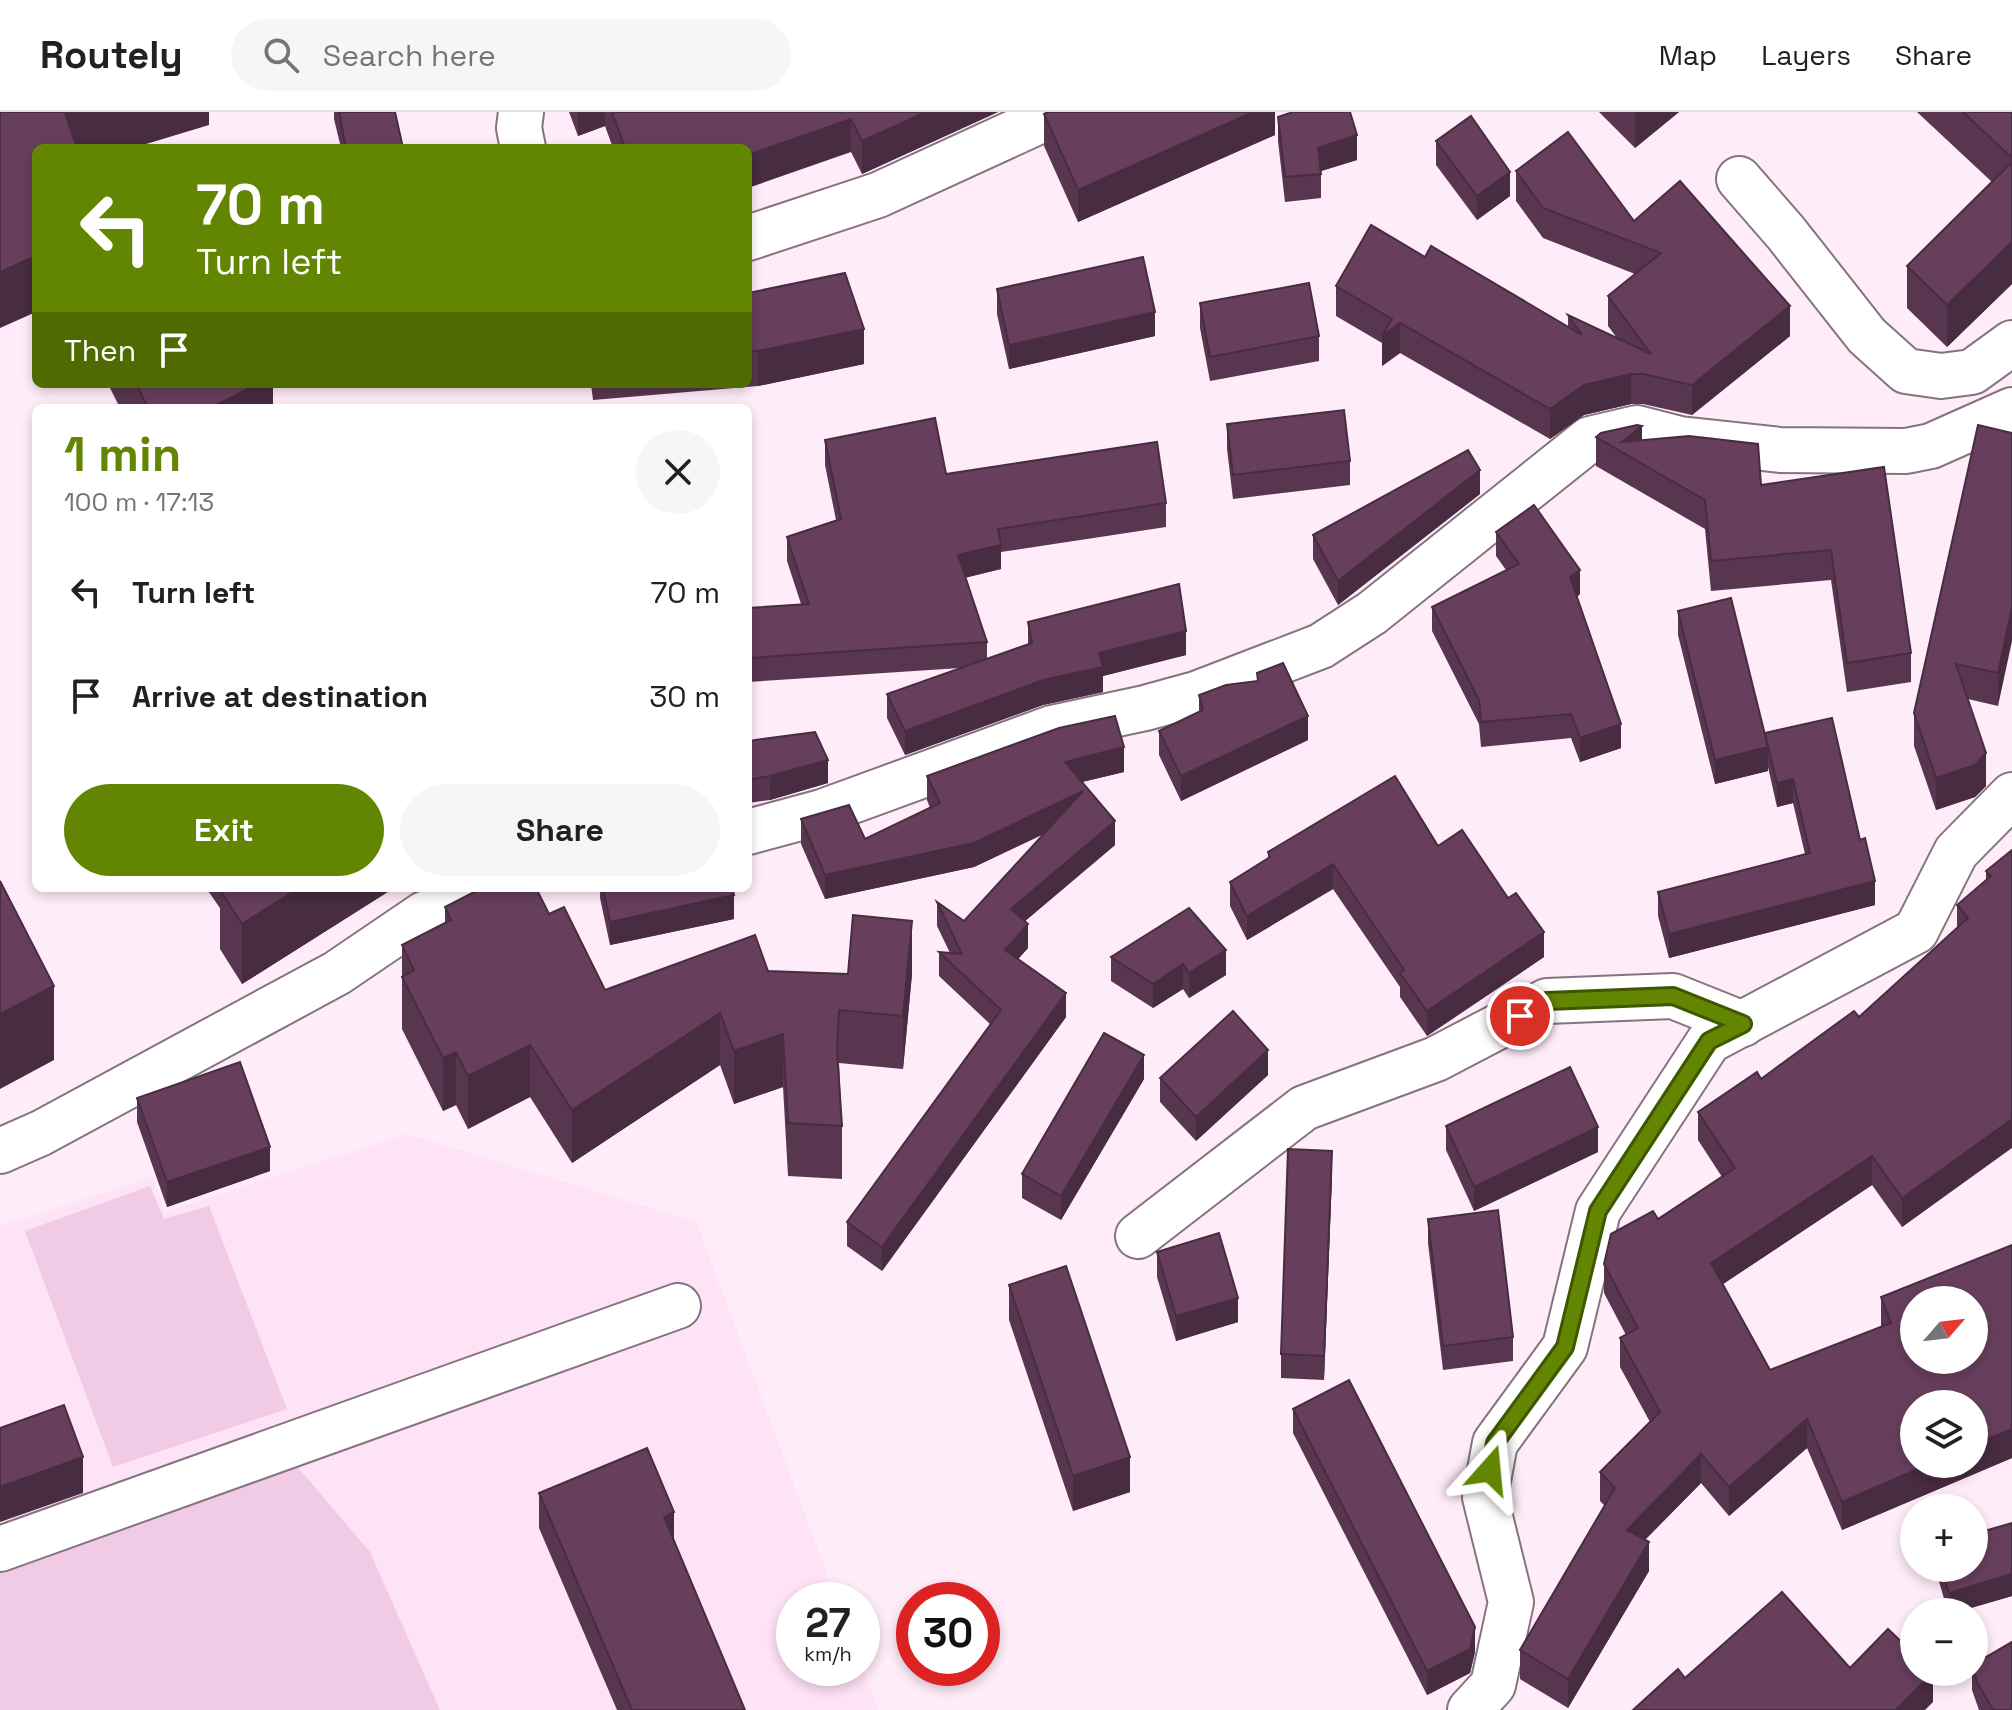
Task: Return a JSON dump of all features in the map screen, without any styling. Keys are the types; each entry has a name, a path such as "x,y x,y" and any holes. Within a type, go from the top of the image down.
{"street":[{"path":"521,112 519,128 522,144"},
{"path":"752,237 878,195 1059,112"},
{"path":"1739,179 1867,336 1906,371 1941,376 1972,372 2012,343"},
{"path":"752,831 822,812 1052,728 1196,694 1321,646 1372,613 1590,439 1637,428 1680,439 1780,450 1906,451 1931,446 2012,410"},
{"path":"1470,1710 1493,1685 1511,1602 1485,1497 1495,1443 1565,1347 1598,1211 1709,1041 1916,931 1956,852 2012,795"},
{"path":"0,1151 41,1133 337,973 424,914 486,892"},
{"path":"1138,1236 1304,1108 1436,1059 1547,1001 1673,996 1743,1024"},
{"path":"0,1549 678,1306"}],"shaded area":[{"path":"407,1134 696,1222 830,1582 776,1582 776,1686 869,1686 878,1710 0,1710 0,1226 153,1177 165,1212"},
{"path":"150,1186 164,1219 209,1206 287,1409 113,1467 25,1231"},
{"path":"295,1464 370,1552 440,1710 0,1710 0,1570"}],"building":[{"path":"0,112 67,112 76,144 32,144 32,258 0,272"},
{"path":"339,112 395,112 402,144 345,144"},
{"path":"612,112 926,112 862,141 851,119 752,154 752,144 624,144"},
{"path":"1253,112 1078,190 1044,114"},
{"path":"1293,112 1350,112 1357,135 1318,148 1321,174 1285,177 1278,117"},
{"path":"1963,112 2012,112 2012,158"},
{"path":"1471,116 1510,172 1477,196 1436,141"},
{"path":"1568,132 1634,221 1680,181 1790,306 1692,385 1631,374 1584,385 1550,409 1400,323 1382,336 1392,319 1336,286 1371,225 1425,257 1431,246 1582,335 1568,315 1651,354 1608,296 1661,253 1543,208 1516,171"},
{"path":"2012,162 2012,242 1947,305 1907,266"},
{"path":"1143,257 1155,312 1009,345 997,289"},
{"path":"845,273 864,329 752,352 752,292"},
{"path":"1309,283 1319,336 1210,357 1200,303"},
{"path":"138,388 250,388 218,404 146,404"},
{"path":"1344,410 1350,461 1233,475 1227,424"},
{"path":"935,418 946,474 1157,442 1166,503 998,529 1001,545 958,555 987,642 752,658 752,608 809,604 787,537 841,519 825,440"},
{"path":"1978,425 2012,433 2012,608 1998,673 1956,664 1986,753 1975,765 1936,778 1914,713"},
{"path":"1642,426 1622,442 1689,436 1758,444 1761,485 1884,467 1911,653 1847,663 1831,550 1711,561 1705,500 1596,437 1601,433"},
{"path":"1468,450 1480,470 1338,581 1313,535"},
{"path":"1534,505 1580,570 1570,577 1621,724 1580,738 1571,714 1481,722 1479,700 1432,607 1519,564 1496,532"},
{"path":"1179,584 1186,631 1099,653 1103,667 1043,680 905,731 887,694 1032,643 1028,622"},
{"path":"1731,598 1768,747 1715,760 1678,611"},
{"path":"1283,663 1308,716 1181,776 1159,731 1203,710 1199,695 1226,685 1258,681 1257,673"},
{"path":"1115,716 1124,747 1065,762 1115,821 1011,909 1028,924 1005,950 1066,993 882,1247 847,1222 1001,1010 939,952 962,954 937,902 964,921 1083,791 974,843 825,875 801,819 849,805 865,839 940,803 927,776 1059,728"},
{"path":"1832,718 1860,840 1865,838 1875,881 1669,934 1658,892 1810,853 1793,779 1777,783 1765,733"},
{"path":"815,732 828,760 752,779 752,740"},
{"path":"1395,776 1438,846 1462,830 1508,898 1516,893 1544,932 1427,1011 1400,973 1404,970 1333,864 1247,916 1230,882 1270,857 1268,852"},
{"path":"2012,850 2012,1119 1902,1198 1872,1156 1711,1263 1770,1370 1891,1323 1881,1297 1900,1289 1900,1374 1988,1374 1988,1286 1909,1286 2012,1245 2012,1429 1988,1439 1988,1390 1900,1390 1900,1477 1842,1502 1807,1419 1729,1487 1701,1454 1627,1530 1649,1542 1568,1679 1520,1650 1615,1488 1600,1472 1660,1412 1620,1338 1638,1328 1604,1264 1611,1234 1653,1211 1658,1219 1735,1168 1698,1112 1757,1072 1761,1079 1854,1011 1859,1017 1968,918 1957,905 1991,876 1986,871"},
{"path":"0,881 54,986 0,1014"},
{"path":"221,892 293,892 242,924"},
{"path":"474,892 538,892 549,914 564,907 605,990 755,935 768,971 848,974 853,915 912,921 903,1016 839,1010 837,1051 842,1126 788,1123 783,1034 734,1051 720,1013 572,1110 530,1045 468,1076 456,1052 443,1058 402,977 414,970 402,945 451,920 445,907"},
{"path":"604,892 733,892 734,895 610,922"},
{"path":"1189,908 1226,950 1189,973 1183,964 1153,984 1111,957"},
{"path":"1233,1011 1268,1050 1196,1117 1160,1078"},
{"path":"1104,1033 1144,1055 1061,1196 1022,1174"},
{"path":"240,1062 270,1147 167,1182 137,1098"},
{"path":"1570,1067 1598,1127 1474,1187 1446,1126"},
{"path":"1288,1149 1332,1151 1324,1356 1281,1354"},
{"path":"1498,1210 1513,1337 1443,1346 1428,1219"},
{"path":"1219,1233 1238,1298 1176,1316 1157,1252"},
{"path":"1066,1266 1130,1457 1073,1476 1009,1285"},
{"path":"1349,1380 1475,1627 1470,1649 1427,1671 1293,1409"},
{"path":"64,1405 83,1457 0,1487 0,1428"},
{"path":"647,1448 674,1512 664,1517 745,1710 632,1710 539,1493"},
{"path":"2012,1523 2012,1574 1988,1581 1988,1530"},
{"path":"1945,1582 1985,1582 1949,1593"},
{"path":"1782,1592 1850,1668 1888,1629 1900,1641 1900,1686 1920,1686 1896,1710 1633,1710 1678,1669 1685,1678"},
{"path":"2012,1642 2012,1710 1993,1710 1979,1686 1988,1686 1988,1656"}],"route":[{"path":"1490,1470 1495,1443 1565,1347 1598,1211 1709,1041 1743,1024 1673,996 1547,1001 1520,1016"}]}
